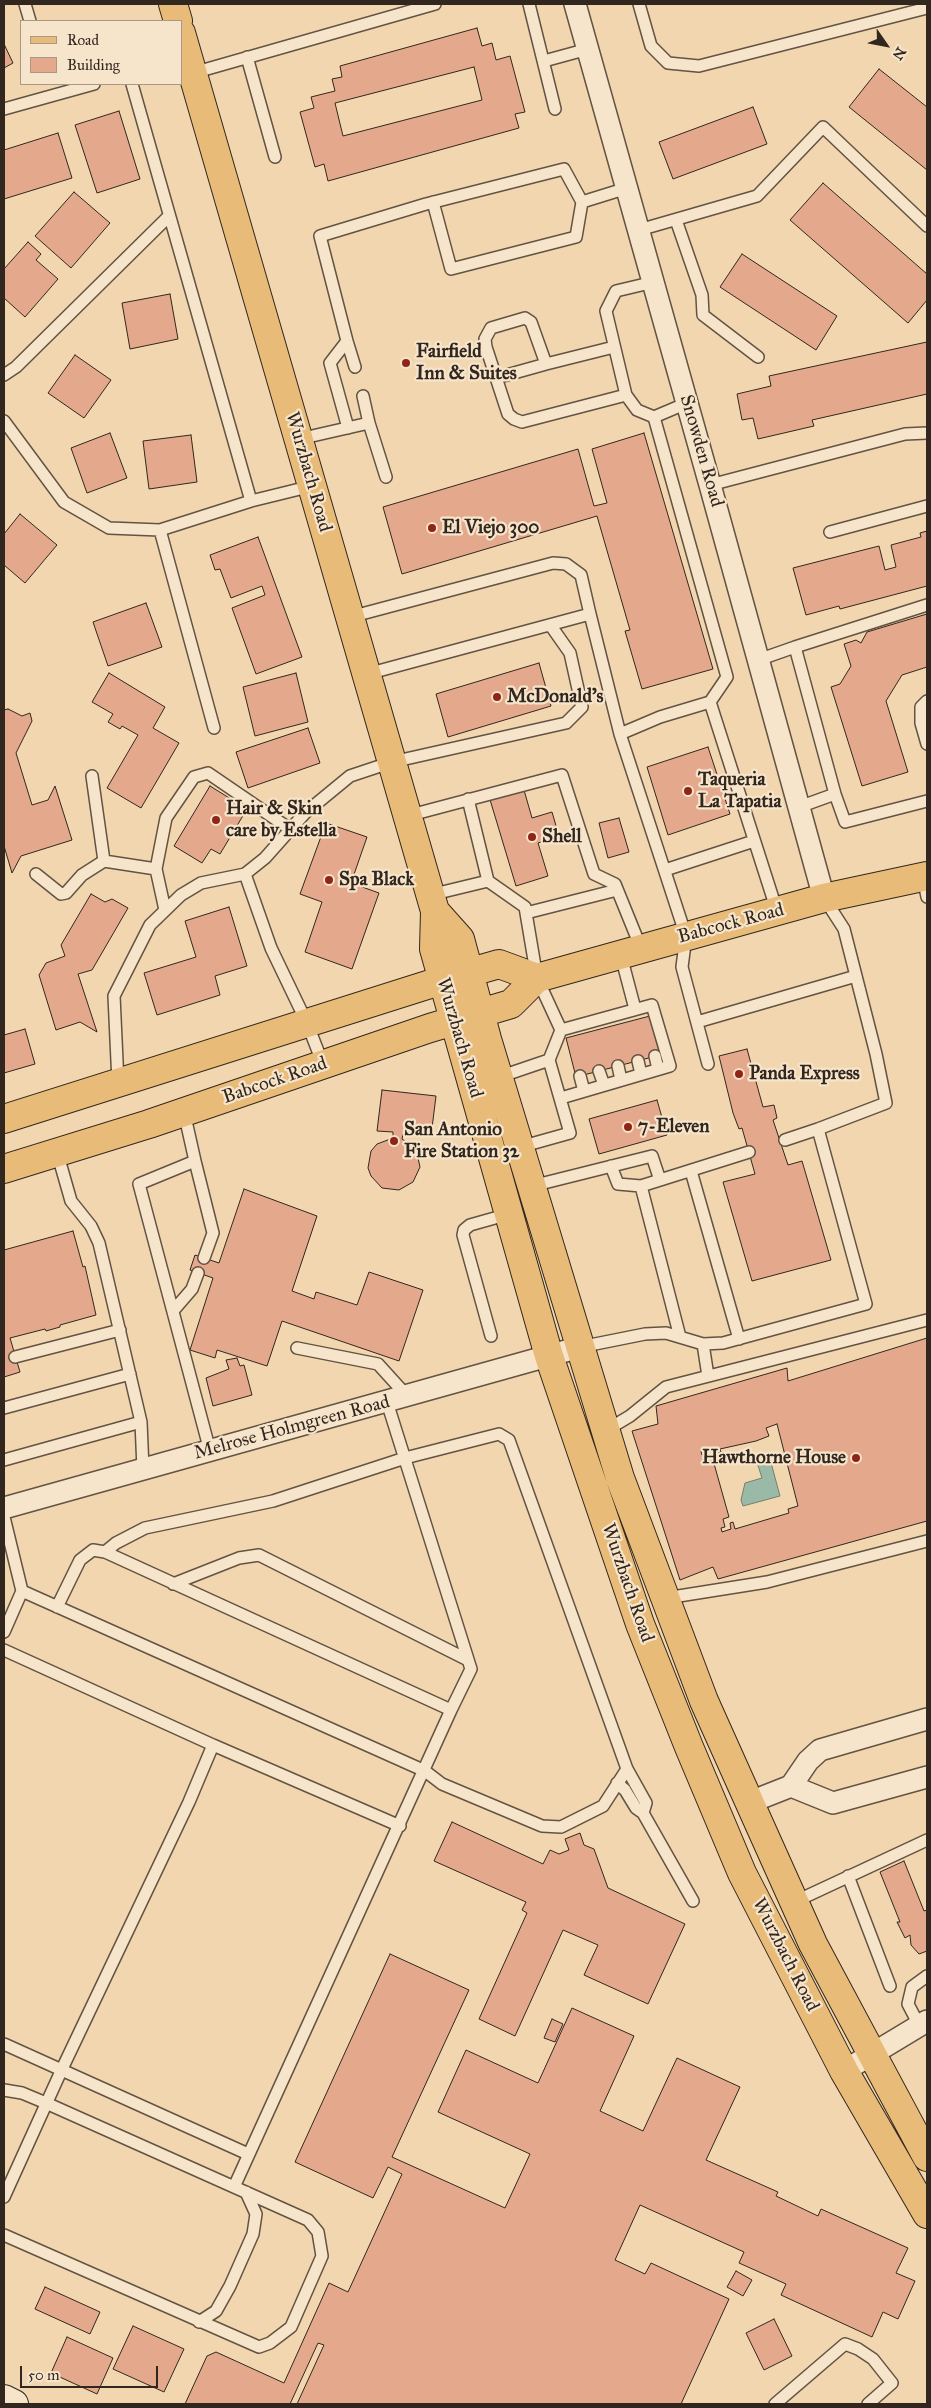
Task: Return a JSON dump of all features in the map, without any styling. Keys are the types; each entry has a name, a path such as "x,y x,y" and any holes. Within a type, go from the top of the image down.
{"main road":[{"path":"173,4 178,20"},
{"name":"Wurzbach Road","path":"186,56 433,903 434,950 549,1356 640,1624 692,1755 742,1873 844,2071 927,2214"},
{"name":"Babcock Road","path":"4,1169 184,1112 323,1064 511,1004 537,978 824,898 926,883"},
{"name":"Wurzbach Road","path":"433,903 460,939 499,1077 620,1478 704,1701 748,1803 794,1902 871,2054 927,2157"},
{"path":"4,1119 499,964 537,978"}],"street":[{"name":"Snowden Road","path":"574,4 688,403 824,898"},
{"name":"Melrose Holmgreen Road","path":"4,1508 580,1347"},
{"path":"748,1803 791,1786 808,1761 820,1750 927,1719"},
{"path":"791,1786 833,1803 927,1776"},
{"path":"844,2071 923,2023"},
{"path":"4,2399 14,2404"}],"lane":[{"path":"26,4 30,20"},
{"path":"186,56 247,57 435,4"},
{"path":"529,4 555,109"},
{"path":"639,4 651,46 668,62 699,66 927,8"},
{"path":"544,61 588,50"},
{"path":"247,57 275,157"},
{"path":"48,85 52,96"},
{"path":"4,109 90,85"},
{"path":"132,85 251,501"},
{"path":"639,230 757,196 823,127 927,226"},
{"path":"355,367 320,236 433,202 564,169 582,202 576,237 451,269 433,202"},
{"path":"582,202 627,188"},
{"path":"4,375 16,367 169,216"},
{"path":"676,220 702,295 703,316 758,358"},
{"path":"654,282 616,291 606,311 626,395 637,410 654,417 688,403"},
{"path":"546,364 531,322 525,318 491,328 485,339 508,414 522,422 626,395"},
{"path":"347,341 330,363 348,428"},
{"path":"496,378 614,347"},
{"path":"363,396 368,424 386,477"},
{"path":"620,734 660,717 710,702 727,677 654,417"},
{"path":"4,422 64,502 109,528 160,530 251,501 312,486"},
{"path":"299,439 368,424"},
{"path":"710,485 906,434 927,433"},
{"path":"830,532 927,506"},
{"path":"160,530 214,728"},
{"path":"350,617 553,563 566,564 581,575 620,734 686,936 682,967 708,1064"},
{"path":"758,660 927,605"},
{"path":"366,674 551,626 590,614"},
{"path":"118,1083 114,996 150,925 181,895 200,883 245,874 264,858 305,812 350,776 392,762 566,722 582,707 570,653 551,626"},
{"path":"795,647 835,794 845,822 927,801"},
{"path":"927,701 921,707 921,723 927,744"},
{"path":"710,702 776,911"},
{"path":"165,910 156,869 166,818 194,777 208,773 290,829"},
{"path":"407,816 562,775 594,874 615,884 617,890 631,952 636,1013"},
{"path":"92,776 104,860"},
{"path":"799,807 835,794"},
{"path":"468,799 488,881 525,906 537,978 566,1032"},
{"path":"665,870 754,841"},
{"path":"36,874 61,894 66,893 82,875 104,860 156,869"},
{"path":"245,874 271,948 307,1023 323,1064"},
{"path":"433,903 488,881"},
{"path":"526,913 617,890"},
{"path":"784,1140 886,1103 844,929 824,898"},
{"path":"697,1022 856,976"},
{"path":"499,1077 550,1060 566,1032 636,1013 652,1005 670,1066 561,1098"},
{"path":"655,1056 658,1070"},
{"path":"520,1147 570,1133 550,1060"},
{"path":"638,1061 641,1074"},
{"path":"618,1066 621,1080"},
{"path":"600,1071 604,1085"},
{"path":"580,1076 584,1091"},
{"path":"184,1112 213,1233 204,1258"},
{"path":"580,1347 645,1334 666,1333 703,1344 723,1343 866,1304 818,1128"},
{"path":"57,1152 71,1201 91,1226 99,1243 141,1422 143,1469"},
{"path":"611,1166 618,1184 641,1186 749,1152"},
{"path":"532,1186 652,1156 660,1180"},
{"path":"195,1161 139,1184 210,1451"},
{"path":"691,1171 739,1339"},
{"path":"641,1186 680,1337"},
{"path":"491,1336 463,1235 464,1230 470,1225 509,1214"},
{"path":"173,1311 192,1289 198,1273"},
{"path":"606,1431 630,1416 666,1387 927,1320"},
{"path":"16,1357 120,1330"},
{"path":"703,1344 708,1376"},
{"path":"234,2187 471,1669 405,1458 397,1399 378,1364 297,1348"},
{"path":"4,1408 130,1374"},
{"path":"4,1460 141,1422"},
{"path":"105,1552 116,1543 145,1528 272,1501 405,1458 499,1434 509,1440 627,1769 646,1803 643,1813"},
{"path":"4,1517 22,1592 4,1632"},
{"path":"664,1598 767,1582 927,1541"},
{"path":"57,1607 80,1560 93,1550 105,1552 451,1710"},
{"path":"173,1584 239,1558 259,1555 468,1660"},
{"path":"22,1592 425,1771 442,1784 542,1826 561,1827 603,1806 627,1769"},
{"path":"4,1650 213,1745 400,1826"},
{"path":"4,2197 46,2103 189,1802 213,1745"},
{"path":"617,1783 625,1790 636,1808 643,1813 693,1901"},
{"path":"794,1902 927,1840"},
{"path":"848,1876 890,1986"},
{"path":"923,2023 908,2004 912,1987 927,1976"},
{"path":"4,2044 248,2154"},
{"path":"4,2090 22,2093 46,2103 308,2220 318,2232 322,2256 291,2327 270,2343 259,2347 4,2236"},
{"path":"199,2322 216,2311 230,2286 253,2234 256,2214 246,2192"},
{"path":"775,2404 844,2344 858,2349 873,2359 892,2383 868,2404"}],"shaded area":[{"path":"762,1457 764,1461 770,1459 780,1496 743,1506 741,1500 745,1483 762,1478 756,1459"}],"building":[{"path":"477,28 482,46 492,43 496,60 510,56 525,112 515,114 519,128 328,181 324,164 315,167 300,112 314,108 311,97 335,91 332,79 342,77 340,66","holes":["474,67 482,100 343,136 335,103"]},
{"path":"4,44 13,63 4,68"},
{"path":"879,69 927,107 927,170 849,107"},
{"path":"753,107 767,144 673,179 659,142"},
{"path":"119,111 140,179 97,193 75,125"},
{"path":"58,133 72,178 4,199 4,150"},
{"path":"823,183 927,274 927,300 908,323 790,220"},
{"path":"74,192 110,223 71,268 35,236"},
{"path":"28,242 41,254 36,260 58,279 25,317 4,298 4,269"},
{"path":"742,254 837,316 816,350 720,287"},
{"path":"170,294 178,339 130,349 122,303"},
{"path":"927,342 927,394 812,420 814,426 758,439 753,418 742,420 737,394 771,386 769,376"},
{"path":"75,355 111,380 84,418 48,393"},
{"path":"110,433 127,478 87,493 71,448"},
{"path":"644,433 713,669 642,689 625,631 630,630 597,516 402,574 383,507 578,449 594,506 607,503 592,449"},
{"path":"191,435 197,482 149,489 143,441"},
{"path":"20,514 57,545 25,583 4,565 4,534"},
{"path":"927,531 927,586 840,609 839,606 806,615 793,568 879,546 885,570 896,567 891,545 921,537 920,533"},
{"path":"258,537 302,657 256,674 232,608 265,595 262,586 231,598 220,569 215,570 210,555"},
{"path":"146,603 162,647 108,666 93,622"},
{"path":"927,614 927,667 902,675 886,701 908,772 862,786 831,687 840,684 851,666 844,644 856,640 861,643 867,632"},
{"path":"539,663 551,706 448,737 436,694"},
{"path":"109,673 165,707 153,728 179,743 141,808 107,788 138,735 122,726 120,729 108,722 113,714 92,702"},
{"path":"296,673 308,722 255,736 243,687"},
{"path":"8,709 22,716 30,713 32,721 16,753 32,805 48,800 55,786 72,840 21,856 12,873 4,846 4,710"},
{"path":"308,728 320,763 248,788 236,752"},
{"name":"Taqueria La Tapatia","path":"708,747 730,814 668,835 647,767"},
{"path":"522,783 532,818 552,812 559,836 538,843 548,876 516,886 488,793"},
{"path":"210,786 247,809 220,854 211,849 202,863 174,846"},
{"path":"619,818 629,852 608,858 599,823"},
{"path":"326,823 367,837 351,883 379,893 352,969 305,952 322,902 300,894"},
{"path":"91,894 105,902 112,899 128,908 92,970 78,974 97,1032 80,1022 56,1030 39,975 46,963 65,956 61,945"},
{"path":"229,907 247,966 215,976 220,995 157,1015 144,973 196,957 185,921"},
{"path":"650,1016 660,1055 576,1077 566,1038"},
{"path":"25,1029 35,1064 4,1073 4,1035"},
{"path":"747,1049 763,1107 774,1105 777,1118 773,1120 788,1165 802,1161 831,1260 752,1281 723,1182 755,1174 742,1128 739,1129 733,1113 719,1056"},
{"name":"San Antonio Fire Station 32","path":"382,1090 436,1096 431,1136 403,1134 402,1139 416,1149 420,1167 413,1182 399,1190 382,1188 371,1176 368,1168 371,1151 377,1144 393,1138 393,1132 377,1131"},
{"name":"7-Eleven","path":"657,1100 667,1135 599,1154 589,1119"},
{"path":"244,1189 317,1216 292,1291 314,1299 316,1292 357,1305 369,1272 423,1290 399,1361 282,1321 267,1366 217,1350 215,1358 190,1350 213,1278 190,1270 195,1255 219,1263"},
{"path":"73,1231 83,1267 85,1266 96,1315 46,1331 45,1329 10,1338 20,1372 4,1377 4,1250"},
{"name":"Hawthorne House","path":"927,1338 927,1521 718,1579 713,1567 680,1580 632,1431 658,1424 656,1406 787,1368 788,1381","holes":["777,1424 798,1506 788,1509 789,1513 735,1529 733,1522 730,1523 731,1529 722,1532 721,1528 725,1527 723,1519 729,1517 713,1460 708,1462 706,1454 702,1455 701,1451 713,1448 714,1454 721,1452 720,1449 756,1441 769,1436 766,1428"]},
{"path":"237,1358 240,1366 244,1365 252,1395 213,1406 206,1378 229,1369 226,1360"},
{"path":"452,1822 543,1864 550,1850 559,1854 569,1850 565,1839 580,1833 584,1845 594,1849 608,1888 685,1924 648,2004 584,1975 598,1945 563,1930 515,2036 479,2019 527,1913 522,1910 526,1902 434,1861"},
{"path":"904,1861 924,1911 927,1910 927,1951 919,1954 911,1945 910,1935 905,1938 897,1922 900,1922 880,1872"},
{"path":"390,1954 469,1990 392,2157 505,2208 530,2154 438,2112 466,2050 538,2083 572,2008 634,2036 600,2111 643,2131 677,2058 740,2087 706,2160 778,2192 776,2196 818,2216 821,2209 908,2248 896,2273 915,2281 898,2319 883,2312 872,2337 781,2295 786,2284 739,2263 744,2252 640,2205 615,2260 645,2274 651,2263 729,2299 681,2404 297,2404 324,2345 318,2343 290,2404 185,2404 207,2356 216,2352 284,2383 329,2283 348,2292 402,2174 388,2167 373,2198 295,2162"},
{"path":"552,2019 563,2024 555,2042 544,2038"},
{"path":"736,2271 752,2280 743,2296 727,2287"},
{"path":"45,2287 100,2312 90,2334 35,2309"},
{"path":"774,2319 792,2356 764,2370 746,2333"},
{"path":"133,2326 184,2349 164,2392 113,2369"},
{"path":"67,2337 113,2358 97,2394 51,2373"}],"place":[{"name":"Fairfield Inn & Suites","path":"406,363"},
{"name":"El Viejo 300","path":"432,528"},
{"name":"McDonald's","path":"497,697"},
{"name":"Taqueria La Tapatia","path":"688,791"},
{"name":"Hair & Skin care by Estella","path":"216,820"},
{"name":"Shell","path":"532,837"},
{"name":"Spa Black","path":"329,880"},
{"name":"Panda Express","path":"739,1074"},
{"name":"7-Eleven","path":"628,1127"},
{"name":"San Antonio Fire Station 32","path":"394,1141"},
{"name":"Hawthorne House","path":"856,1458"}]}
